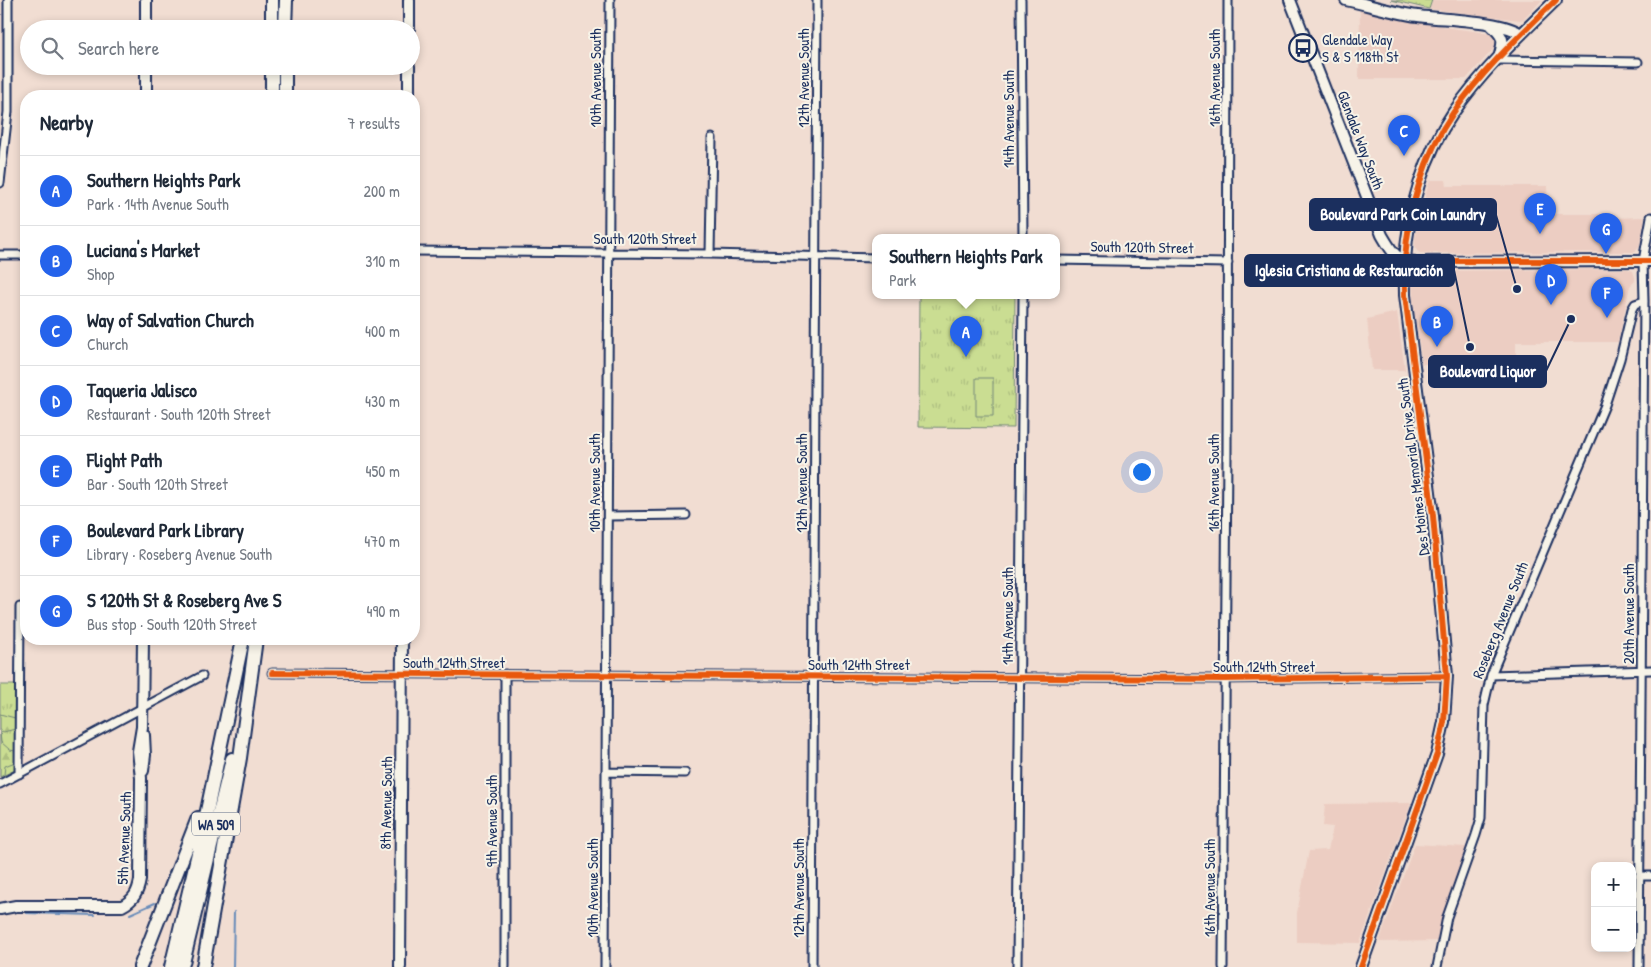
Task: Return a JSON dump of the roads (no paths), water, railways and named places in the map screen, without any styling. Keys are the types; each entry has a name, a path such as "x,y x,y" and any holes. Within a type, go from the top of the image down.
{"highway":[{"path":"272,0 272,20"},
{"path":"285,20 286,0"},
{"path":"272,75 272,90"},
{"path":"285,75 285,90"},
{"name":"WA 509","path":"171,967 242,645"},
{"name":"WA 509","path":"182,967 250,682 255,645"},
{"path":"203,967 240,758 250,682"},
{"path":"140,967 195,827 211,780 228,712"}],"street":[{"path":"0,183 8,112 8,0"},
{"path":"146,0 146,20"},
{"path":"409,0 409,20"},
{"name":"10th Avenue South","path":"605,967 610,0"},
{"name":"12th Avenue South","path":"812,967 818,0"},
{"name":"14th Avenue South","path":"1021,0 1023,234"},
{"name":"16th Avenue South","path":"1223,967 1228,0"},
{"name":"Glendale Way South","path":"1290,0 1382,235 1398,258 1404,261"},
{"name":"Glendale Way South","path":"1298,0 1299,23"},
{"path":"1346,0 1411,15 1491,24 1511,28 1521,34"},
{"name":"Des Moines Memorial Drive South","path":"1361,967 1437,754 1444,722 1446,676 1432,508 1407,314 1404,261 1414,204 1420,181 1433,149 1456,108 1521,34 1556,0"},
{"path":"1491,24 1501,33 1503,39 1498,60 1638,62"},
{"path":"146,75 146,90"},
{"path":"409,75 409,90"},
{"path":"710,254 712,138"},
{"path":"1404,261 1647,261 1651,217"},
{"name":"South 120th Street","path":"420,251 872,258"},
{"path":"0,255 20,254"},
{"name":"South 120th Street","path":"1060,260 1228,263"},
{"name":"20th Avenue South","path":"1638,967 1644,301 1647,261"},
{"name":"14th Avenue South","path":"1017,967 1023,299"},
{"name":"Roseberg Avenue South","path":"1437,967 1447,917 1481,818 1484,705 1491,675 1608,398 1632,309 1635,304 1644,301"},
{"path":"608,516 686,515"},
{"path":"19,774 20,607"},
{"name":"5th Avenue South","path":"0,909 16,906 114,907 122,906 134,897 140,880 141,778 138,751 142,727 143,645"},
{"name":"8th Avenue South","path":"400,967 402,645"},
{"path":"1491,675 1651,670"},
{"name":"South 124th Street","path":"272,673 1224,679 1446,676"},
{"name":"9th Avenue South","path":"505,967 506,674"},
{"path":"0,784 202,676"},
{"path":"607,772 686,773"},
{"path":"1639,876 1651,876"}],"waterway":[{"path":"130,914 155,903"},
{"path":"233,967 234,912"},
{"path":"26,913 95,915"}],"place":[{"name":"Glendale Way S & S 118th St","path":"1303,48"},
{"name":"Way of Salvation Church","path":"1404,156"},
{"name":"Flight Path","path":"1540,234"},
{"name":"S 120th St & Roseberg Ave S","path":"1606,254"},
{"name":"Boulevard Park Coin Laundry","path":"1517,289"},
{"name":"Taqueria Jalisco","path":"1551,305"},
{"name":"Boulevard Park Library","path":"1607,318"},
{"name":"Boulevard Liquor","path":"1571,319"},
{"name":"Luciana's Market","path":"1437,347"},
{"name":"Iglesia Cristiana de Restauración","path":"1470,347"},
{"name":"Southern Heights Park","path":"966,357"}]}
